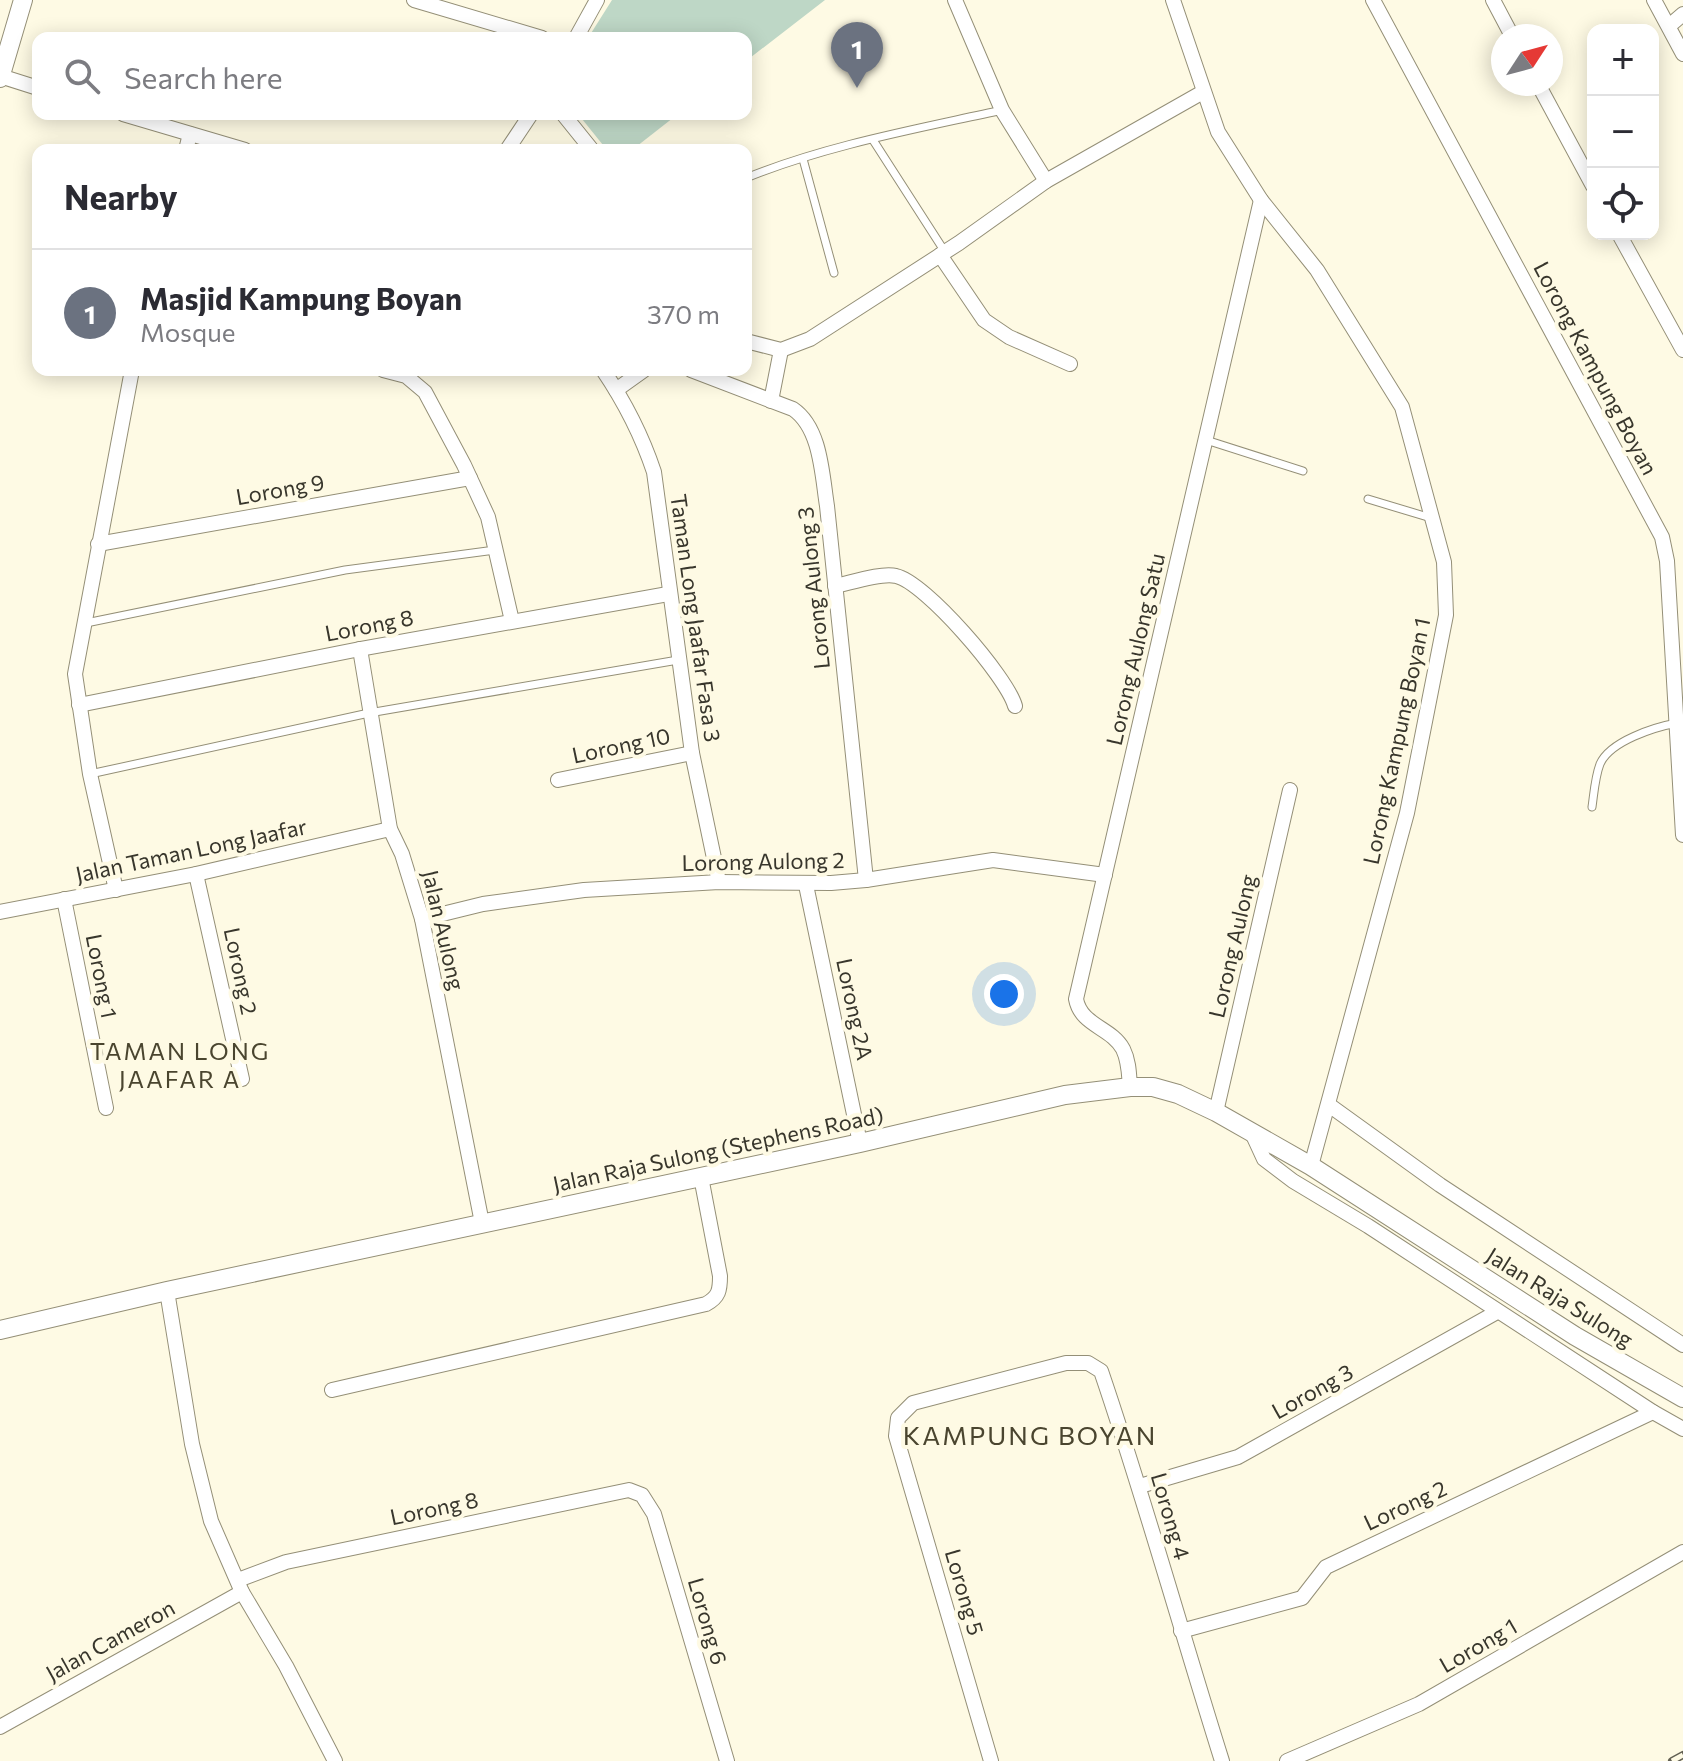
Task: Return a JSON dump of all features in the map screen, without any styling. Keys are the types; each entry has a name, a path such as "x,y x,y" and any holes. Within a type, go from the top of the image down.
{"street":[{"path":"23,0 0,77 32,86"},
{"path":"414,0 522,32"},
{"path":"579,32 597,0"},
{"path":"955,0 1002,110 1046,181"},
{"name":"Lorong Kampung Boyan 1","path":"1173,0 1218,132 1261,200 1317,270 1402,407 1444,562 1446,615 1407,813 1311,1166"},
{"name":"Lorong Kampung Boyan","path":"1373,0 1662,537 1667,561 1683,835"},
{"path":"1493,0 1506,24"},
{"path":"1654,0 1683,54"},
{"path":"1669,26 1683,14"},
{"path":"752,343 781,350 810,339 1046,181 1203,92"},
{"path":"1544,96 1587,175"},
{"path":"143,120 224,144"},
{"path":"511,144 527,120"},
{"path":"568,120 587,144"},
{"path":"188,144 190,134"},
{"name":"Lorong Aulong Satu","path":"1130,1087 1128,1060 1121,1046 1111,1035 1085,1019 1078,1010 1076,999 1261,200"},
{"path":"1622,240 1683,350"},
{"path":"942,253 984,320 1009,337 1070,364"},
{"path":"771,401 781,350"},
{"path":"116,890 90,774 75,674 131,376"},
{"path":"406,376 425,392 488,517 512,621"},
{"name":"Taman Long Jaafar Fasa 3","path":"607,376 647,452 654,472 668,594 692,753 719,882"},
{"path":"616,390 636,376"},
{"name":"Lorong Aulong 3","path":"706,376 802,416 815,445 827,506 866,880"},
{"name":"Lorong 9","path":"98,544 470,478"},
{"path":"835,586 893,575 904,579 933,602 980,651 1012,693 1015,706"},
{"name":"Lorong 8","path":"79,705 360,649 668,594"},
{"name":"Jalan Aulong","path":"360,649 390,829 402,854 422,919 482,1223"},
{"name":"Lorong 10","path":"558,780 692,753"},
{"name":"Lorong Aulong","path":"1216,1112 1290,790"},
{"name":"Jalan Taman Long Jaafar","path":"0,912 196,874 390,829"},
{"name":"Lorong Aulong 2","path":"422,919 483,904 584,890 719,882 806,885 866,880 993,860 1105,875"},
{"name":"Lorong 2","path":"196,874 242,1079"},
{"name":"Lorong 2A","path":"806,885 860,1143"},
{"name":"Lorong 1","path":"64,899 106,1108"},
{"name":"Jalan Raja Sulong (Stephens Road)","path":"0,1330 167,1291 860,1143 1065,1095 1130,1087 1153,1087 1178,1094 1216,1112 1311,1166 1414,1234"},
{"path":"1329,1105 1440,1185 1683,1345"},
{"path":"1252,1133 1264,1159 1293,1181 1683,1429"},
{"path":"332,1390 706,1304 716,1298 720,1276 701,1177"},
{"name":"Jalan Raja Sulong","path":"1414,1234 1612,1359 1683,1398"},
{"path":"167,1291 192,1444 211,1521 240,1586 335,1761"},
{"name":"Lorong 3","path":"1140,1486 1238,1457 1497,1312"},
{"name":"Lorong 4","path":"896,1436 898,1418 913,1403 1066,1363 1088,1363 1101,1371 1140,1486 1222,1761"},
{"name":"Lorong 2","path":"1181,1631 1302,1598 1326,1567 1653,1412"},
{"name":"Lorong 5","path":"896,1436 991,1761"},
{"name":"Lorong 8","path":"240,1586 286,1562 629,1490 642,1495"},
{"name":"Lorong 6","path":"642,1495 654,1514 727,1761"},
{"name":"Lorong 1","path":"1287,1761 1419,1704 1683,1552"},
{"name":"Jalan Cameron","path":"0,1727 240,1586"}],"lane":[{"path":"752,176 778,165 873,140 1002,110"},
{"path":"873,140 942,253"},
{"path":"803,159 834,273"},
{"path":"1206,440 1303,471"},
{"path":"1368,499 1432,518"},
{"path":"86,623 345,570 495,550"},
{"path":"90,774 369,713 678,660"},
{"path":"1592,807 1603,758 1641,733 1678,723"}],"green space":[{"path":"612,0 825,0 752,56 752,32 592,32"},
{"path":"583,120 670,120 640,144 602,144"}],"railway":[{"path":"1672,1761 1683,1755"}],"place":[{"name":"Masjid Kampung Boyan","path":"857,88"}],"district":[{"name":"TAMAN LONG JAAFAR A","path":"180,1064"},
{"name":"KAMPUNG BOYAN","path":"1030,1434"}]}
